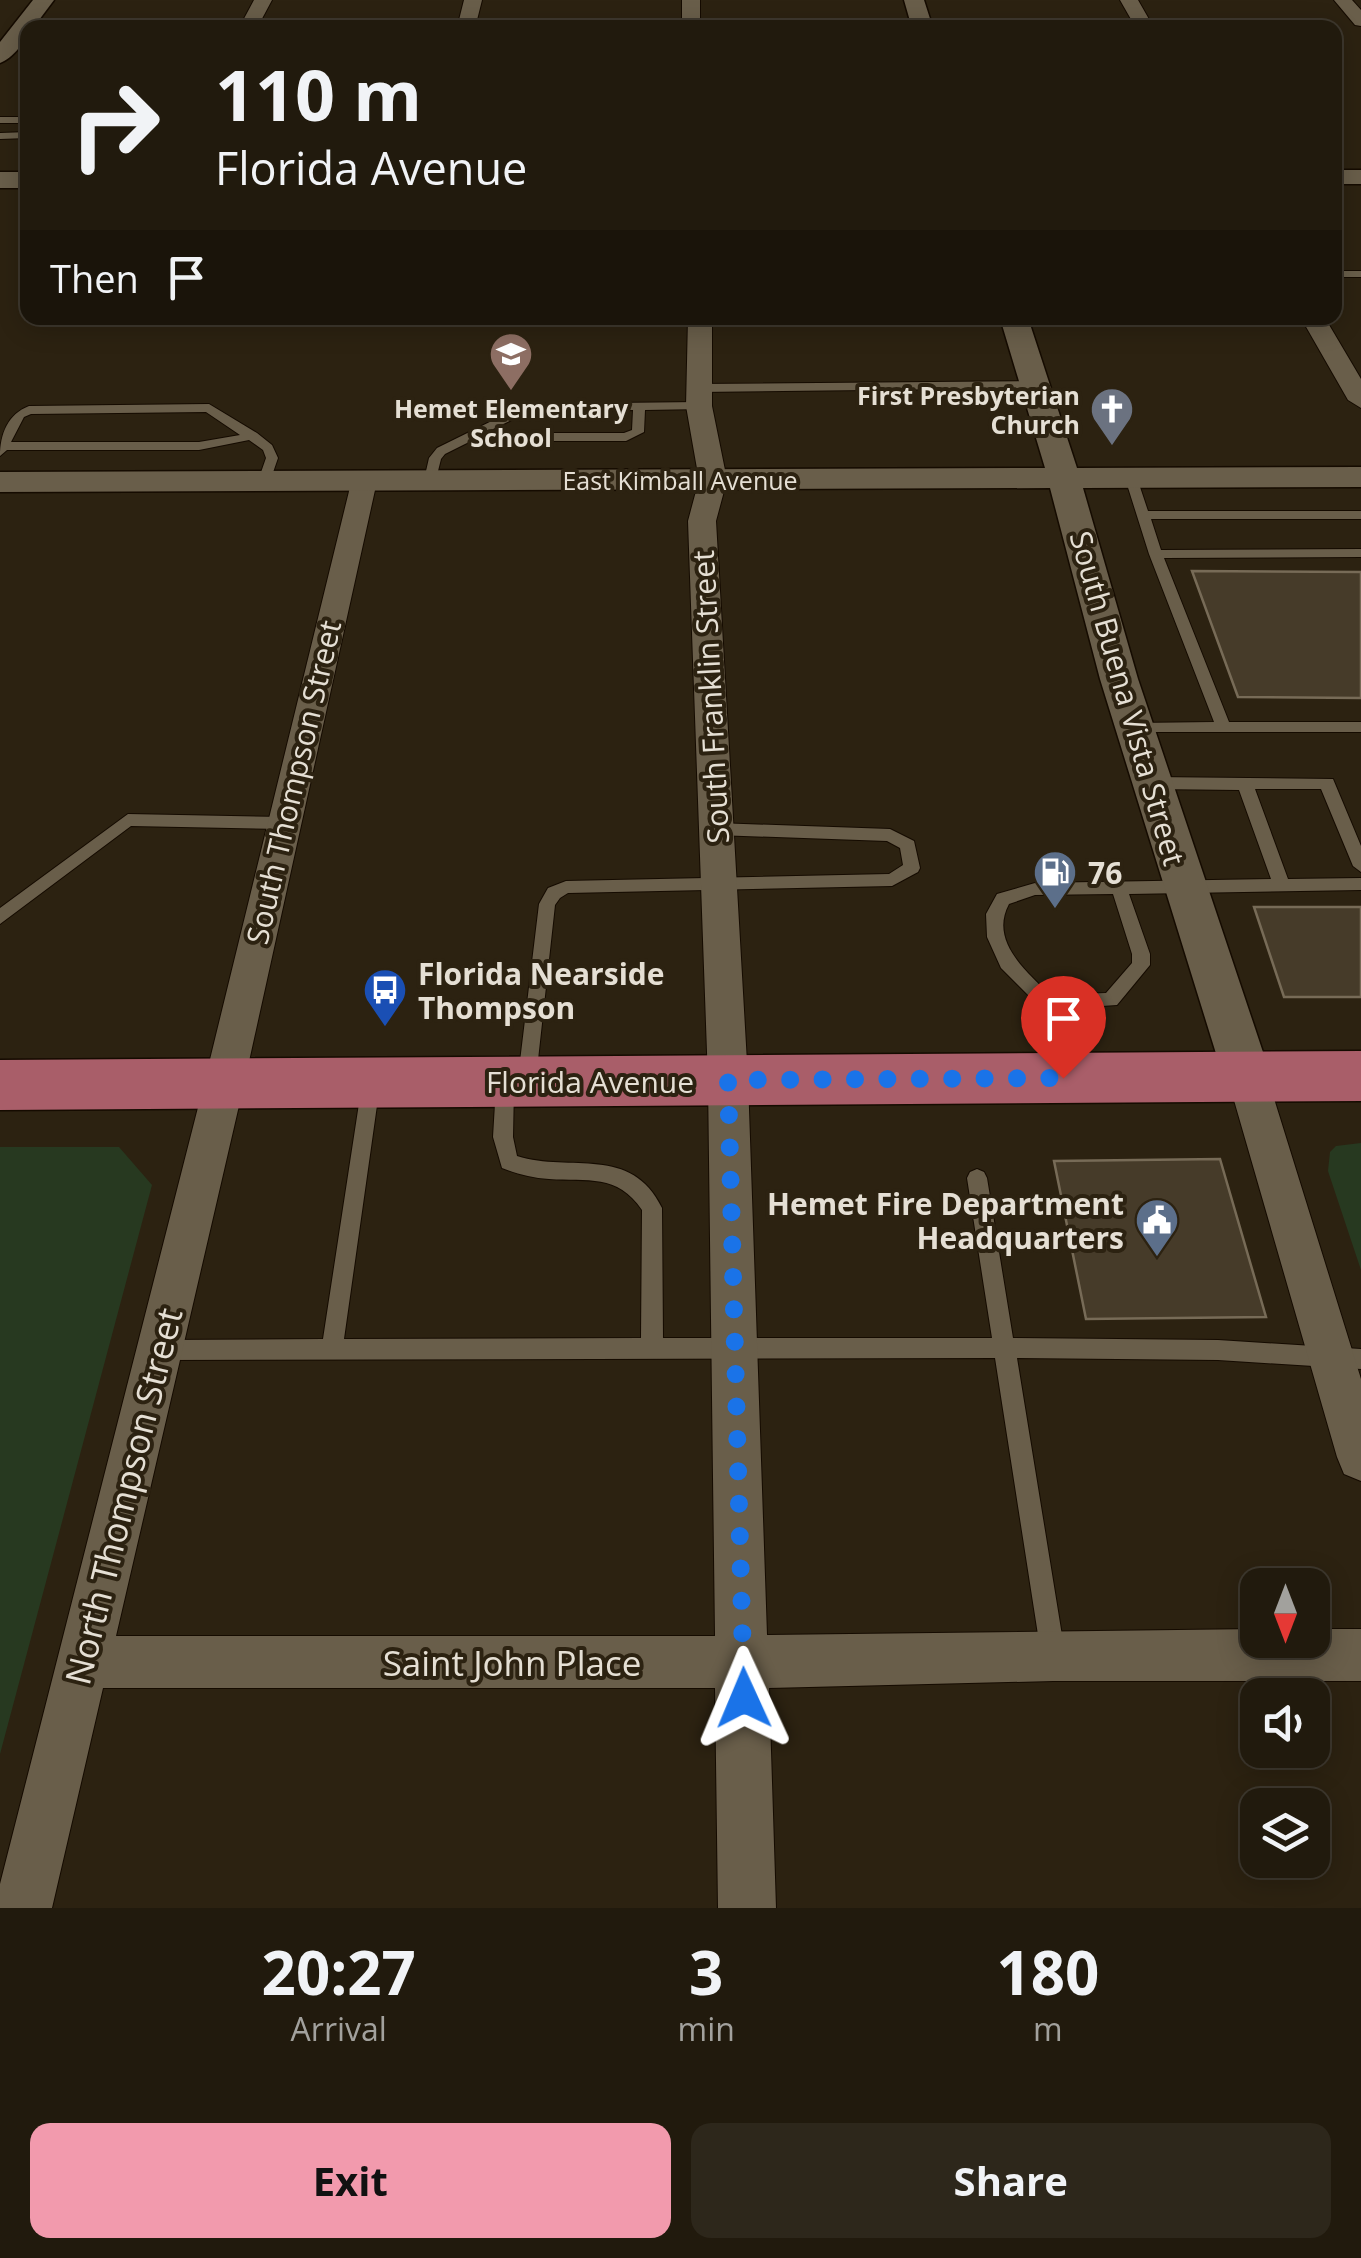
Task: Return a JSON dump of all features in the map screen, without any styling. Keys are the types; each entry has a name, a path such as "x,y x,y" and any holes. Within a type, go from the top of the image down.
{"main road":[{"name":"Florida Avenue","path":"0,1085 1361,1076"}],"street":[{"path":"23,20 44,0"},
{"path":"1343,0 1361,20"},
{"path":"0,56 10,32"},
{"name":"South Franklin Street","path":"700,325 698,397 713,480 702,521 728,1080 747,1908"},
{"name":"South Buena Vista Street","path":"1016,325 1152,782 1247,1076"},
{"path":"1317,325 1361,400"},
{"name":"East Kimball Avenue","path":"2,472 264,481 1361,477"},
{"name":"South Thompson Street","path":"224,1084 363,481"},
{"path":"1247,1076 1346,1359 1361,1457"},
{"name":"North Thompson Street","path":"23,1908 224,1084"},
{"name":"Saint John Place","path":"83,1662 744,1662 1053,1655 1361,1655"}],"lane":[{"path":"430,480 435,458 526,408 639,406 698,397 1035,386"},
{"path":"467,437 626,437 638,432 639,406"},
{"path":"253,436 2,472 19,415 43,407 209,408 253,436 268,448 272,458 264,481"},
{"path":"1131,478 1223,727"},
{"path":"1142,515 1361,515"},
{"path":"1156,554 1361,553"},
{"path":"1136,728 1361,727"},
{"path":"1152,782 1327,782 1361,866"},
{"path":"1245,784 1282,885"},
{"path":"0,917 128,820 284,823"},
{"path":"652,1350 652,1208 643,1189 628,1178 527,1170 508,1162 503,1136 547,904 554,893 566,888 719,881 892,880 912,868 908,845 890,835 716,829"},
{"path":"1063,1078 1046,1002 1007,963 996,936 995,914 1004,899 1035,888 1361,884"},
{"path":"1046,1002 1111,1000 1141,965 1120,888"},
{"path":"332,1350 372,1082"},
{"path":"977,1178 1053,1655"},
{"path":"159,1350 1005,1348 1218,1350 1346,1359"}],"green space":[{"path":"1361,1143 1361,1270 1328,1171 1330,1152 1336,1146"},
{"path":"0,1147 119,1147 152,1185 0,1754"}],"building":[{"path":"1192,571 1361,572 1361,698 1238,697"},
{"path":"1254,907 1361,907 1361,997 1284,997"},
{"path":"1220,1159 1266,1317 1086,1319 1054,1161"}],"place":[{"name":"Hemet Elementary School","path":"511,392"},
{"name":"First Presbyterian Church","path":"1112,447"},
{"name":"76","path":"1055,910"},
{"name":"Florida Nearside Thompson","path":"385,1028"},
{"name":"Hemet Fire Department Headquarters","path":"1157,1258"}],"route":[{"path":"744,1698 728,1080 1063,1078"}]}
